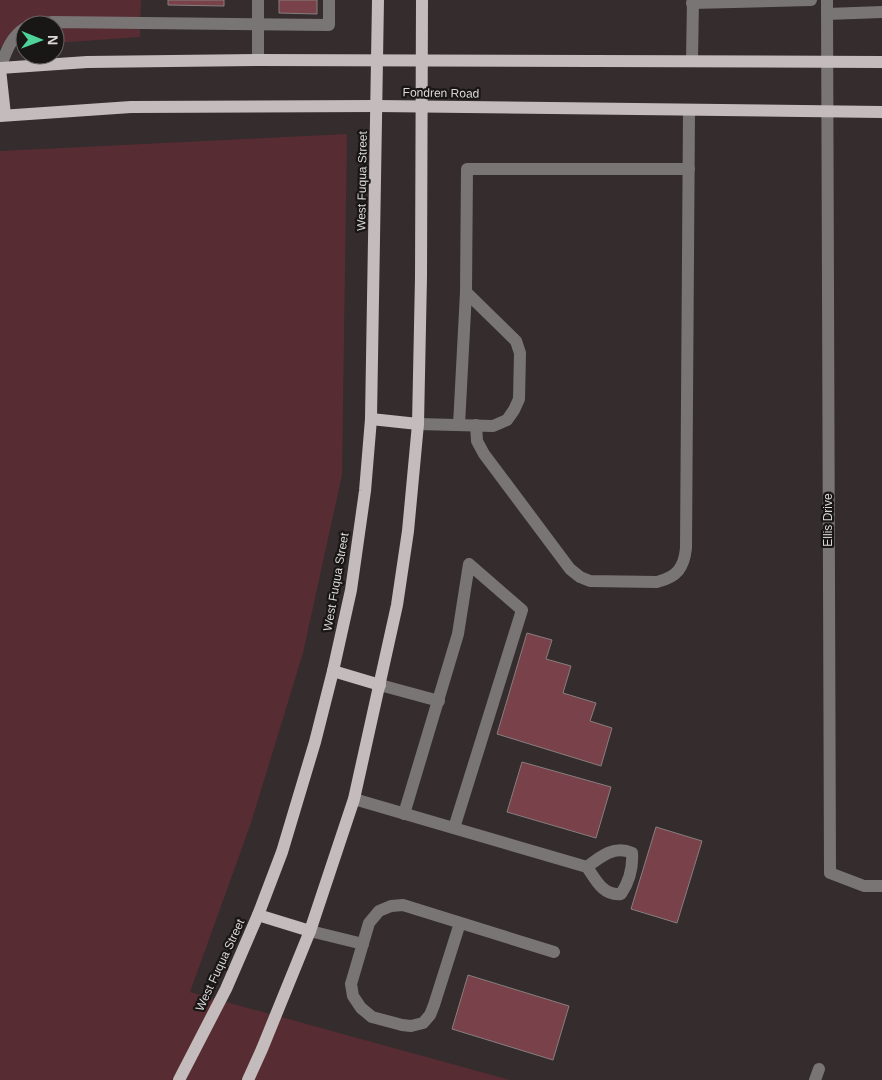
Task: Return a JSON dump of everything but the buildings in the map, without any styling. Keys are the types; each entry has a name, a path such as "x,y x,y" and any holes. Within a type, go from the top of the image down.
{"main road":[{"name":"West Fuqua Street","path":"179,1080 226,988 258,915 282,852 315,742 333,671 350,590 365,490 372,419 378,0"},
{"path":"248,1080 310,931 354,799 397,605 408,531 418,424 421,277 422,0"},
{"path":"2,115 0,68 88,62 423,60 882,62"},
{"name":"Fondren Road","path":"2,115 131,106 377,106 882,112"},
{"path":"372,419 418,424"},
{"path":"333,671 380,685"},
{"path":"258,915 310,931"}],"street":[{"path":"258,0 258,60"},
{"path":"65,22 329,25 329,0"},
{"path":"692,61 693,2 811,0"},
{"path":"826,112 827,0"},
{"path":"827,14 876,8"},
{"path":"0,68 8,45 15,36"},
{"path":"476,425 477,442 484,454 570,569 580,577 590,581 657,582 668,579 677,573 685,560 686,548 689,110"},
{"name":"Ellis Drive","path":"826,112 830,873 864,886 882,886"},
{"path":"459,425 466,292 467,169 688,169"},
{"path":"418,424 493,426 507,420 519,399 520,353 516,341 466,292"},
{"path":"404,814 458,634 469,564 522,610 454,828"},
{"path":"380,685 438,701"},
{"path":"354,799 587,867"},
{"path":"460,923 430,1015 423,1023 402,1026 372,1017 361,1008 353,996 351,984 369,923 379,911 391,906 403,905 554,952"},
{"path":"310,931 363,944"}],"shaded area":[{"path":"0,0 141,0 140,37 65,42 65,15 15,15 15,46 0,47"},
{"path":"347,134 342,475 303,653 251,823 190,992 510,1080 0,1080 0,151"}]}
